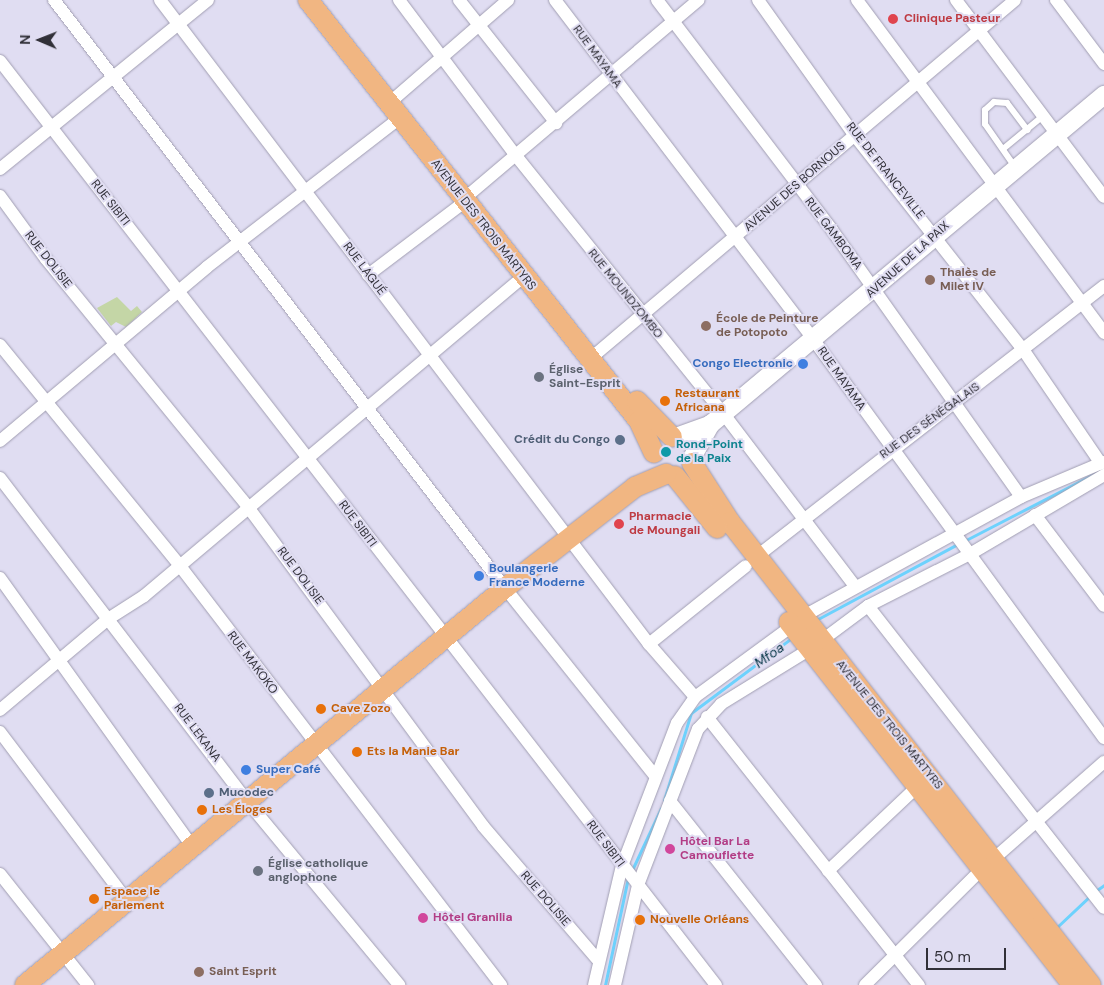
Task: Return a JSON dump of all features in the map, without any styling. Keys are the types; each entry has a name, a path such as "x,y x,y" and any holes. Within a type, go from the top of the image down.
{"main road":[{"name":"AVENUE DES TROIS MARTYRS","path":"308,0 597,353 674,437"},
{"name":"AVENUE DES TROIS MARTYRS","path":"324,0 395,106"},
{"name":"AVENUE DE LA PAIX","path":"674,437 717,418 875,291 1015,167 1104,95"},
{"name":"AVENUE DES TROIS MARTYRS","path":"469,197 523,277 638,421 654,455"},
{"name":"AVENUE DE LA PAIX","path":"692,459 717,418"},
{"path":"25,985 62,953 128,902 192,846 316,746 505,588 635,487 670,475 692,459 688,443 674,437 660,442 635,487"},
{"path":"654,455 670,475"},
{"name":"AVENUE DES TROIS MARTYRS","path":"692,459 705,489 751,562"},
{"name":"AVENUE DES TROIS MARTYRS","path":"670,475 751,562 988,865 1073,985"},
{"name":"AVENUE DES TROIS MARTYRS","path":"807,634 918,786 1091,985"}],"street":[{"path":"54,0 368,404 505,588 655,776"},
{"name":"RUE LAGUÉ","path":"160,0 649,644 695,697"},
{"path":"0,169 208,0"},
{"name":"RUE MOUNDZOMBO","path":"399,0 517,157 642,316 717,418 804,520 855,586"},
{"path":"459,0 556,123"},
{"path":"0,441 47,404 242,240 306,190 443,58 508,0"},
{"name":"RUE MAYAMA","path":"555,0 734,240 814,339 952,534 970,554 1104,738"},
{"name":"RUE GAMBOMA","path":"657,0 875,291 956,402 1021,497"},
{"path":"368,275 469,197 517,157 698,0"},
{"name":"RUE DE FRANCEVILLE","path":"758,0 855,136 936,235 1022,348 1103,467"},
{"path":"858,0 1104,332"},
{"path":"956,0 1104,198"},
{"name":"AVENUE DES BORNOUS","path":"597,353 734,240 1015,0"},
{"path":"1056,0 1104,64"},
{"name":"RUE SIBITI","path":"0,61 444,638 716,985"},
{"name":"RUE DOLISIE","path":"0,196 116,345 248,507 483,826 596,959"},
{"path":"0,710 108,619 180,566 368,404 523,277"},
{"name":"RUE DES SÉNÉGALAIS","path":"649,644 892,448 956,402 1022,348 1104,286"},
{"name":"RUE MAKOKO","path":"0,344 180,566 316,746 501,985"},
{"path":"615,985 638,885 698,729 707,717 807,634 855,586 1021,497 1103,467"},
{"path":"594,985 596,959 623,868 655,776 677,723 695,697 807,634 868,606 970,554 1035,515 1103,467"},
{"name":"RUE LEKANA","path":"0,478 247,801 398,985"},
{"path":"1035,515 1104,606"},
{"path":"0,578 192,846"},
{"path":"868,606 1038,821 1104,908"},
{"path":"707,717 919,985"},
{"path":"0,732 128,902"},
{"path":"865,985 988,865 1104,762"},
{"path":"828,871 918,786"},
{"path":"670,801 816,985"},
{"path":"0,874 88,985"}],"lane":[{"path":"1015,167 985,124 985,110 994,102 1007,103 1027,130"},
{"path":"1002,149 1043,116"}],"green space":[{"path":"117,297 131,311 137,306 142,312 126,327 116,322 111,326 97,308"}],"waterway":[{"name":"Mfoa","path":"964,541 1096,473"},
{"name":"Mfoa","path":"816,620 958,544"},
{"name":"Mfoa","path":"664,800 691,713 793,637"},
{"name":"Mfoa","path":"632,870 661,808"},
{"name":"Mfoa","path":"605,985 628,878"},
{"path":"1094,892 1104,885"},
{"path":"1057,927 1090,896"}],"place":[{"name":"Clinique Pasteur","path":"893,19"},
{"name":"Thalès de Milet IV","path":"930,280"},
{"name":"École de Peinture de Potopoto","path":"706,326"},
{"name":"Congo Electronic","path":"803,364"},
{"name":"Église Saint-Esprit","path":"539,377"},
{"name":"Restaurant Africana","path":"665,401"},
{"name":"Crédit du Congo","path":"620,440"},
{"name":"Rond-Point de la Paix","path":"666,452"},
{"name":"Pharmacie de Moungali","path":"619,524"},
{"name":"Boulangerie France Moderne","path":"479,576"},
{"name":"Cave Zozo","path":"321,709"},
{"name":"Ets la Manie Bar","path":"357,752"},
{"name":"Super Café","path":"246,770"},
{"name":"Mucodec","path":"209,793"},
{"name":"Les Éloges","path":"202,810"},
{"name":"Hôtel Bar La Camouflette","path":"670,849"},
{"name":"Église catholique anglophone","path":"258,871"},
{"name":"Espace le Parlement","path":"94,899"},
{"name":"Hôtel Granilia","path":"423,918"},
{"name":"Nouvelle Orléans","path":"640,920"},
{"name":"Saint Esprit","path":"199,972"}]}
